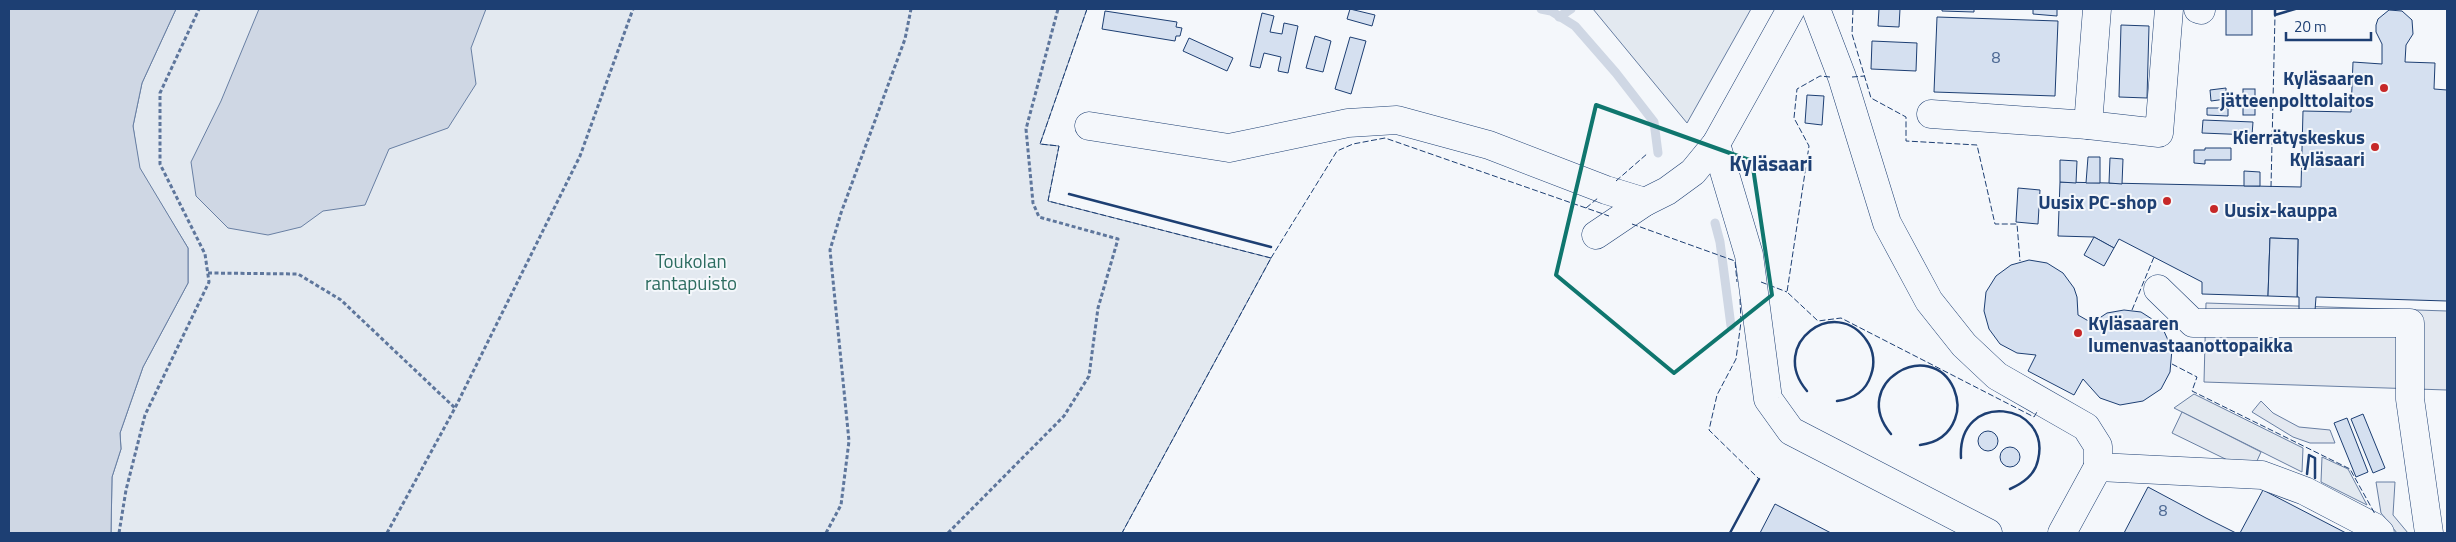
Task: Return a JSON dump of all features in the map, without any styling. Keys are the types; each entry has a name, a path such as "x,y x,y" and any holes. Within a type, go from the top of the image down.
{"lane":[{"path":"1596,235 1645,202 1667,191 1693,172 1716,144 1791,9"},
{"path":"1816,9 1842,77 1887,223 1928,301 1964,345 1998,376 2086,427 2098,446 2098,467 2062,533"},
{"path":"2088,125 2097,9"},
{"path":"1930,114 2088,125 2159,133 2169,9"},
{"path":"1089,126 1229,148 1348,123 1397,120 1489,145 1606,190 1645,202"},
{"path":"1716,144 1749,256 1768,399 1791,430 1984,532"},
{"path":"2158,289 2193,323 2410,323 2410,399 2429,533"},
{"path":"2098,467 2262,475 2305,491 2380,533"}],"path":[{"path":"119,533 126,490 145,415 209,282 205,254 160,164 160,93 200,9"},
{"path":"387,533 455,408 580,156 633,9"},
{"path":"826,533 841,505 849,441 830,250 841,213 905,39 910,9"},
{"path":"948,533 1064,416 1089,376 1098,308 1118,239 1039,217 1033,203 1026,129 1058,9"},
{"path":"208,273 298,274 342,300 455,408"}],"highlighted area":[{"path":"1596,105 1752,161 1772,295 1674,373 1556,275"}],"green space":[{"name":"Toukolan rantapuisto","path":"176,9 1087,9 1040,144 1059,146 1048,201 1271,258 1122,533 111,533 112,477 121,449 120,433 143,367 188,283 188,248 139,168 133,126 142,83"},
{"path":"1593,9 1751,9 1687,123"},
{"path":"2194,394 2303,448 2302,472 2174,408"},
{"path":"2322,457 2348,469 2367,505 2321,482"}],"shaded area":[{"path":"9,9 176,9 142,83 133,126 140,168 188,248 188,283 143,367 120,433 121,449 112,477 111,533 9,533"},
{"path":"259,9 486,9 471,48 476,84 448,128 389,149 365,205 323,211 301,227 268,235 228,228 196,196 191,162 221,101"},
{"path":"2206,303 2447,311 2447,390 2204,382"},
{"path":"2261,401 2273,413 2299,427 2330,430 2335,443 2310,443 2293,437 2252,412"},
{"path":"2182,412 2261,452 2252,472 2172,433"},
{"path":"2376,482 2395,482 2393,515 2408,533 2397,533 2381,513"}],"building":[{"path":"1350,9 1375,15 1372,26 1347,19"},
{"path":"1879,9 1900,9 1899,27 1878,26"},
{"path":"1942,9 1974,9 1974,12 1942,11"},
{"path":"2033,9 2057,9 2057,16 2033,14"},
{"path":"2226,9 2252,9 2252,35 2226,35"},
{"name":"Kierrätyskeskus Kyläsaari","path":"2389,10 2402,11 2412,20 2413,34 2406,45 2405,62 2435,63 2434,89 2447,90 2447,301 2316,297 2315,311 2299,310 2299,297 2297,297 2298,239 2270,238 2268,296 2202,294 2202,282 2119,239 2114,248 2094,237 2058,236 2060,182 2301,187 2303,111 2351,112 2353,62 2382,64 2382,44 2376,32 2376,25 2378,19"},
{"path":"1105,11 1177,22 1176,27 1182,28 1180,36 1176,36 1175,41 1102,29"},
{"path":"1262,13 1274,16 1270,32 1282,34 1284,23 1298,26 1288,73 1278,71 1281,57 1264,53 1260,68 1250,66"},
{"path":"1937,17 2058,21 2055,96 1934,92"},
{"path":"2121,25 2149,26 2147,98 2119,97"},
{"path":"1315,36 1331,41 1323,72 1306,68"},
{"path":"1350,37 1366,41 1351,94 1335,89"},
{"path":"1189,38 1233,58 1227,71 1183,51"},
{"path":"1872,41 1917,43 1916,71 1871,69"},
{"path":"2226,88 2226,99 2211,101 2210,90"},
{"path":"2243,89 2255,89 2255,115 2243,115"},
{"path":"1807,95 1824,96 1822,125 1805,123"},
{"path":"2207,108 2228,108 2228,116 2207,115"},
{"path":"2203,120 2253,122 2252,135 2202,133"},
{"path":"2205,148 2231,148 2231,160 2205,160 2205,164 2194,163 2194,150 2205,150"},
{"path":"2088,157 2100,157 2100,183 2086,183"},
{"path":"2110,158 2123,159 2122,184 2109,183"},
{"path":"2060,160 2077,161 2076,183 2060,182"},
{"path":"2244,171 2260,172 2260,186 2244,186"},
{"path":"2018,188 2040,190 2038,224 2016,222"},
{"path":"2094,237 2114,248 2104,266 2084,255"},
{"path":"2270,238 2298,239 2297,297 2268,296"},
{"name":"Kyläsaaren lumenvastaanottopaikka","path":"2029,260 2047,263 2063,273 2074,288 2077,297 2078,315 2092,323 2107,313 2124,310 2141,312 2155,321 2163,329 2172,349 2170,372 2161,389 2143,401 2120,405 2100,398 2083,379 2074,395 2028,371 2036,355 2017,353 2000,344 1989,329 1984,311 1986,292 1996,276 2011,265"},
{"path":"2363,414 2385,468 2373,473 2351,419"},
{"path":"2347,418 2368,472 2356,477 2334,423"},
{"path":"1988,431 1995,434 1998,441 1995,448 1988,451 1981,448 1978,441 1981,434"},
{"path":"2010,447 2017,450 2020,457 2017,464 2010,467 2003,464 2000,457 2003,450"},
{"path":"2148,487 2206,518 2236,533 2124,533"},
{"path":"2263,490 2346,533 2240,533"},
{"path":"1775,504 1831,533 1760,533"}],"waterway":[{"path":"1541,9 1551,11 1575,26 1616,73 1654,122 1658,153"},
{"path":"1559,17 1571,9"},
{"path":"1715,223 1720,242 1731,326"}],"fence":[{"path":"1087,9 1040,144 1059,146 1048,201 1271,258 1122,533"},
{"path":"1853,9 1852,34 1871,98 1906,117 1906,141 1977,145 1995,224 2017,224 2020,261"},
{"path":"2271,187 2275,15"},
{"path":"1830,77 1820,76 1797,89 1794,118 1809,146 1787,292 1818,321 1841,318 2034,417 2038,410"},
{"path":"1852,77 1865,76"},
{"path":"1271,258 1337,151 1353,144 1385,138 1609,216"},
{"path":"1616,181 1648,153"},
{"path":"1586,208 1598,198"},
{"path":"1632,224 1735,261 1737,282"},
{"path":"2132,310 2154,257"},
{"path":"1761,282 1787,292"},
{"path":"1740,299 1741,322 1736,359 1717,395 1709,430 1759,479"},
{"path":"2172,364 2197,377 2192,391 2350,469 2375,514"}],"wall":[{"path":"2275,9 2275,15 2295,9"},
{"path":"1069,194 1271,247"},
{"path":"1807,391 1797,373 1795,357 1800,342 1810,331 1824,324 1839,322 1854,328 1867,341 1871,349 1873,362 1872,371 1866,386 1853,396 1837,401"},
{"path":"1891,434 1880,415 1879,398 1886,383 1898,372 1913,366 1928,366 1943,374 1954,389 1957,408 1952,425 1946,434 1937,440 1920,445"},
{"path":"1961,458 1964,436 1973,421 1987,413 2003,411 2019,416 2031,426 2039,440 2038,460 2028,478 2010,489"},
{"path":"2307,474 2309,455 2315,458 2315,478"},
{"path":"1730,533 1759,479"}],"place":[{"name":"Kyläsaaren jätteenpolttolaitos","path":"2384,88"},
{"name":"Kierrätyskeskus Kyläsaari","path":"2375,147"},
{"name":"Uusix PC-shop","path":"2167,201"},
{"name":"Uusix-kauppa","path":"2214,209"},
{"name":"Kyläsaaren lumenvastaanottopaikka","path":"2078,333"}],"district":[{"name":"Kyläsaari","path":"1771,163"}]}
